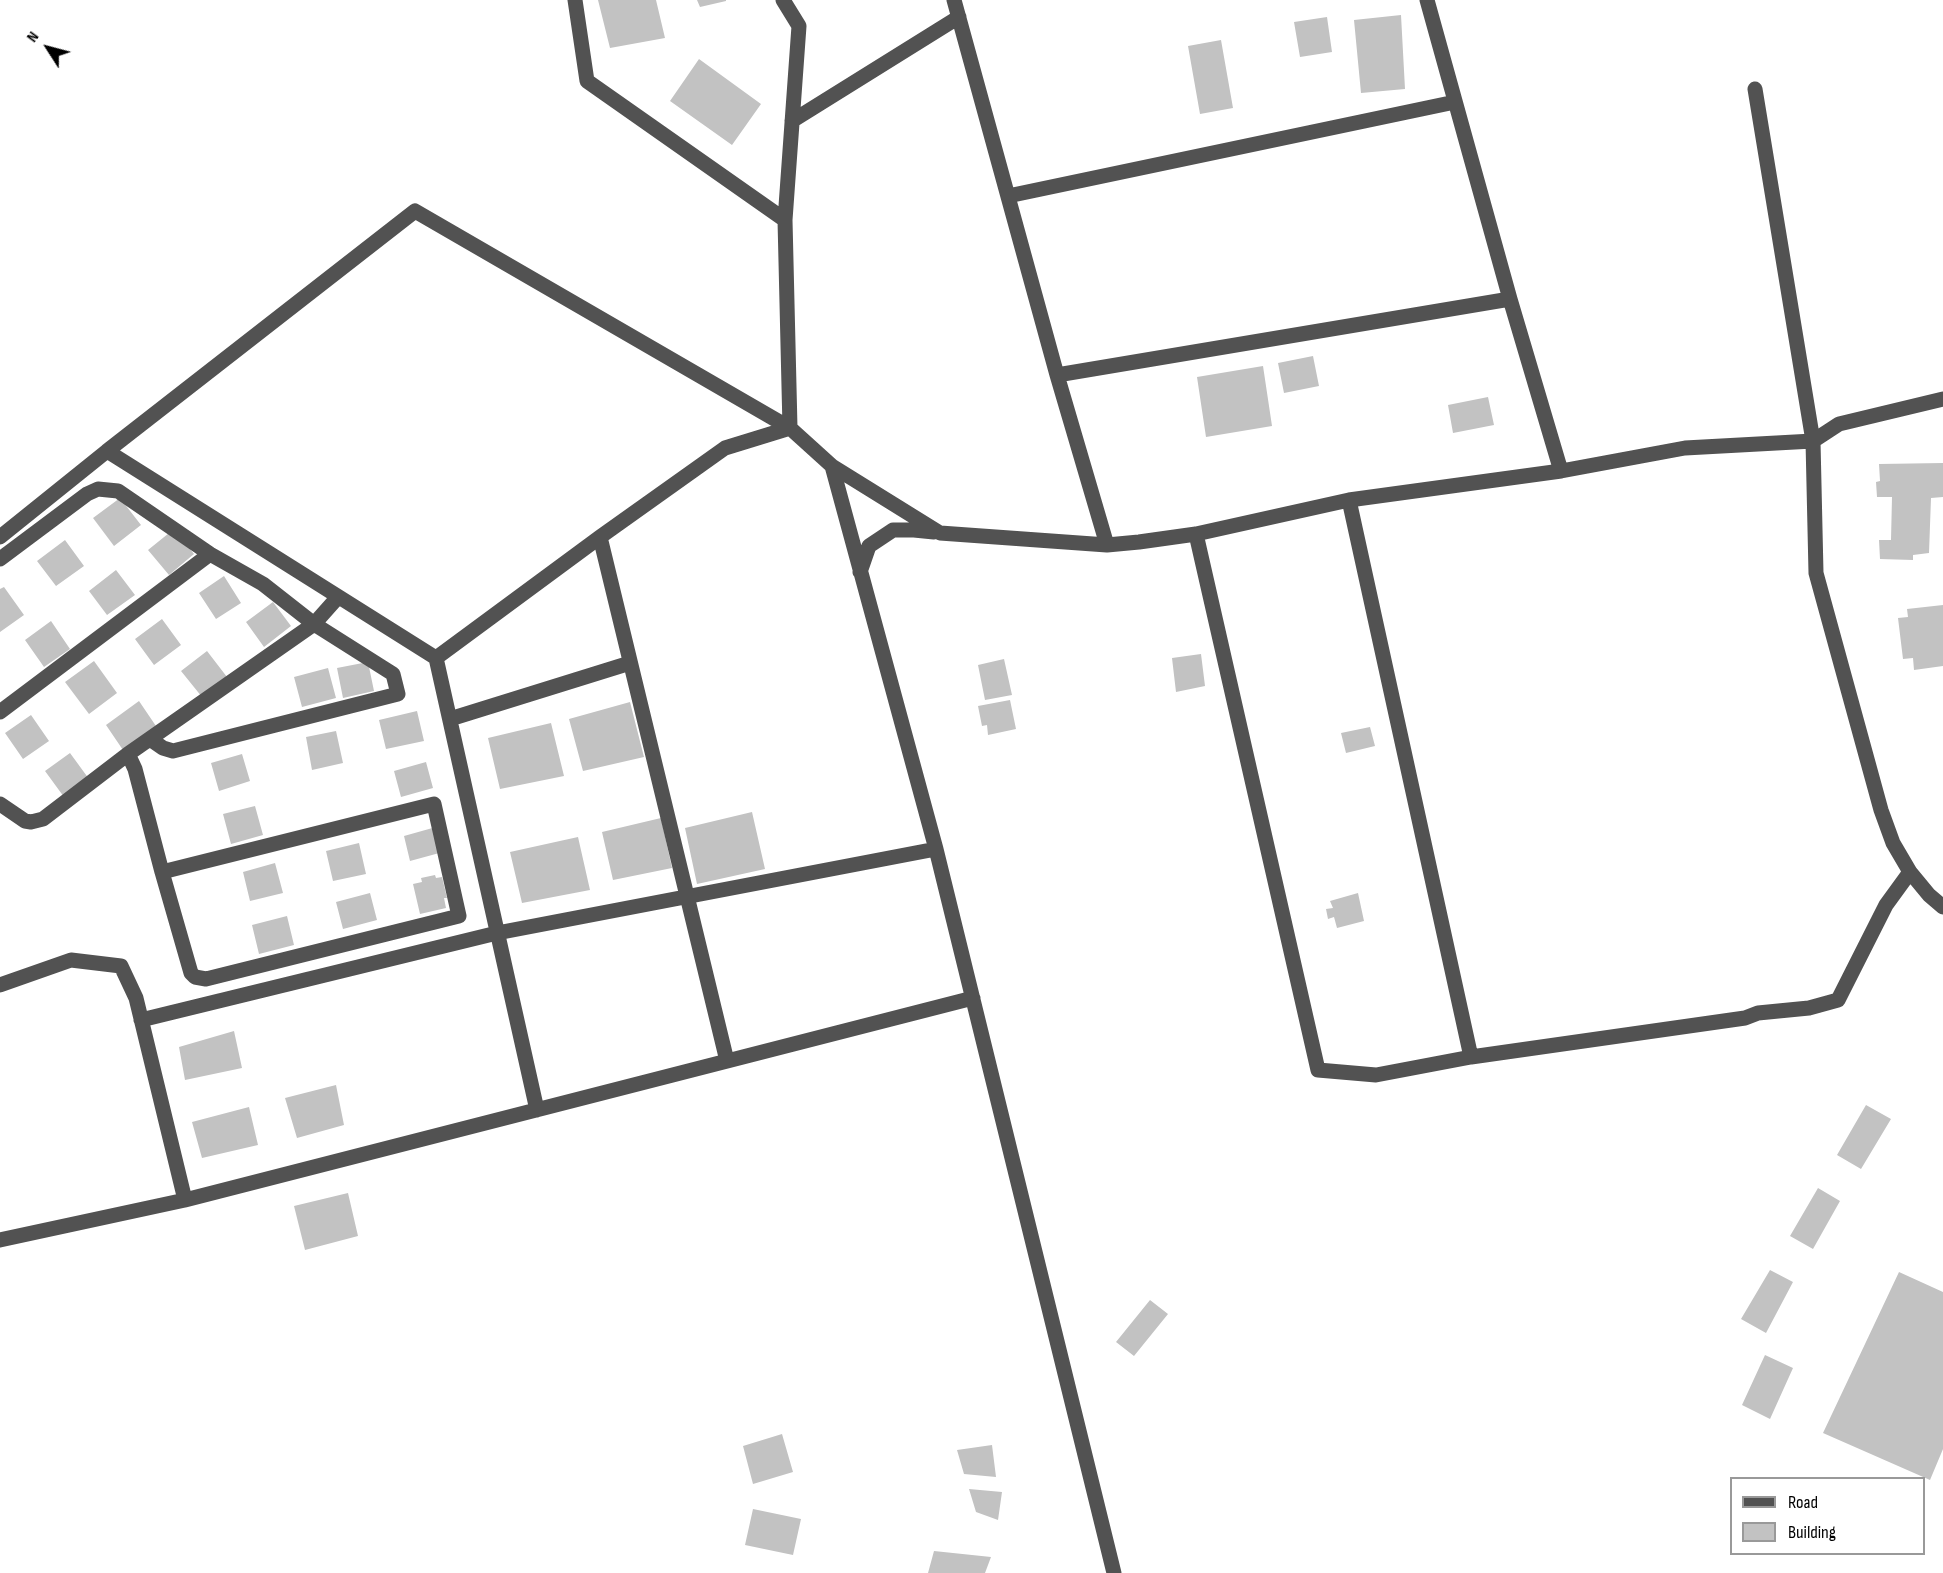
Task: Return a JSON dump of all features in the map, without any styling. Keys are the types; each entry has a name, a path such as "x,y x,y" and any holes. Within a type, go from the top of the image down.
{"street":[{"path":"575,0 587,81 785,220"},
{"path":"783,0 799,26 785,220 790,428"},
{"path":"954,0 1057,375 1107,545"},
{"path":"1427,0 1510,299 1561,471"},
{"path":"792,121 958,17"},
{"path":"1755,89 1813,441 1816,573 1881,810 1893,843 1910,872 1929,895 1943,907"},
{"path":"1008,196 1455,102"},
{"path":"0,537 415,211 790,428 831,466 940,533"},
{"path":"1057,375 1510,299"},
{"path":"860,572 869,546 892,531 914,530 1107,545 1196,534 1349,500 1561,471 1685,448 1813,441 1839,424 1943,399"},
{"path":"436,658 600,537 726,448 790,428"},
{"path":"107,451 436,658 537,1110"},
{"path":"831,466 936,849 1114,1573"},
{"path":"0,559 87,494 98,489 118,491 210,554 263,584 314,624 393,674 398,694 173,751 163,748 150,739"},
{"path":"1349,500 1471,1057"},
{"path":"1196,534 1318,1070 1376,1075 1471,1057 1745,1018 1758,1013 1809,1008 1838,1000 1886,905 1910,872"},
{"path":"600,537 727,1061"},
{"path":"0,712 210,554"},
{"path":"0,804 24,821 37,822 43,819 128,754 314,624 338,597"},
{"path":"450,719 630,663"},
{"path":"128,754 135,770 162,872 191,973 201,979 459,916 434,804 162,872"},
{"path":"141,1020 497,933 936,849"},
{"path":"0,986 71,960 121,966 136,998 185,1200"},
{"path":"1,1237 185,1200 973,998"}],"building":[{"path":"598,0 656,0 665,38 610,48"},
{"path":"697,0 726,0 726,1 700,7"},
{"path":"1401,15 1405,89 1361,93 1354,20"},
{"path":"1327,17 1332,52 1300,57 1294,22"},
{"path":"1221,40 1233,108 1200,114 1188,46"},
{"path":"699,59 761,104 732,145 670,101"},
{"path":"1313,356 1319,386 1284,393 1278,363"},
{"path":"1263,366 1272,426 1206,437 1197,377"},
{"path":"1488,397 1494,425 1453,433 1448,405"},
{"path":"1943,463 1943,497 1931,498 1929,553 1913,555 1913,560 1880,559 1879,540 1891,540 1892,497 1877,497 1876,482 1880,481 1879,464"},
{"path":"120,498 141,525 114,546 93,518"},
{"path":"174,529 194,554 169,575 148,550"},
{"path":"65,540 84,566 56,586 37,561"},
{"path":"116,570 135,595 107,615 89,591"},
{"path":"224,576 241,603 216,619 199,593"},
{"path":"4,587 24,615 0,632 0,589"},
{"path":"273,602 291,626 264,647 246,622"},
{"path":"1943,605 1943,666 1914,670 1913,658 1903,659 1898,618 1908,617 1907,609"},
{"path":"162,619 181,645 154,665 135,639"},
{"path":"51,621 70,649 44,667 25,640"},
{"path":"207,651 227,677 202,697 181,671"},
{"path":"1201,654 1205,686 1176,692 1172,658"},
{"path":"1004,659 1012,695 985,700 978,665"},
{"path":"94,661 117,693 89,714 65,682"},
{"path":"368,662 374,691 343,698 337,668"},
{"path":"328,668 336,698 302,707 294,677"},
{"path":"1010,700 1016,729 988,735 987,725 982,726 978,706"},
{"path":"139,701 158,729 125,753 106,725"},
{"path":"630,702 644,757 583,771 569,719"},
{"path":"417,711 424,741 386,749 379,720"},
{"path":"31,715 49,741 23,759 5,733"},
{"path":"551,723 564,776 500,789 488,738"},
{"path":"1370,727 1375,746 1346,753 1341,733"},
{"path":"336,731 343,763 312,770 306,737"},
{"path":"70,753 89,779 64,797 45,771"},
{"path":"242,754 250,781 219,791 211,763"},
{"path":"426,762 433,788 401,797 394,771"},
{"path":"255,806 263,835 231,844 223,814"},
{"path":"752,812 765,869 697,884 685,828"},
{"path":"661,818 672,868 613,880 602,832"},
{"path":"436,827 443,852 410,861 404,836"},
{"path":"578,837 590,890 522,903 510,852"},
{"path":"359,843 366,874 333,881 326,851"},
{"path":"275,863 283,893 250,901 243,872"},
{"path":"435,875 436,878 442,877 447,898 444,898 446,908 420,914 413,884 422,882 421,878"},
{"path":"370,893 377,920 343,929 336,902"},
{"path":"1358,893 1364,921 1337,928 1334,917 1328,919 1326,909 1333,908 1330,901"},
{"path":"287,916 294,945 259,954 252,925"},
{"path":"234,1031 242,1068 185,1080 179,1047"},
{"path":"336,1085 344,1125 297,1138 285,1098"},
{"path":"1866,1105 1891,1119 1861,1169 1837,1155"},
{"path":"249,1107 258,1145 202,1158 192,1122"},
{"path":"1818,1188 1840,1201 1813,1249 1790,1236"},
{"path":"348,1193 358,1236 305,1250 294,1206"},
{"path":"1770,1270 1793,1282 1766,1333 1741,1319"},
{"path":"1899,1272 1943,1292 1943,1449 1930,1480 1823,1433"},
{"path":"1150,1300 1168,1314 1134,1356 1116,1342"},
{"path":"1765,1355 1793,1368 1770,1419 1742,1405"},
{"path":"782,1434 793,1472 753,1484 743,1446"},
{"path":"992,1445 996,1477 964,1474 957,1450"},
{"path":"969,1489 1002,1492 998,1520 976,1512"},
{"path":"753,1509 801,1519 793,1555 745,1545"},
{"path":"934,1551 991,1557 985,1573 928,1573"}]}
